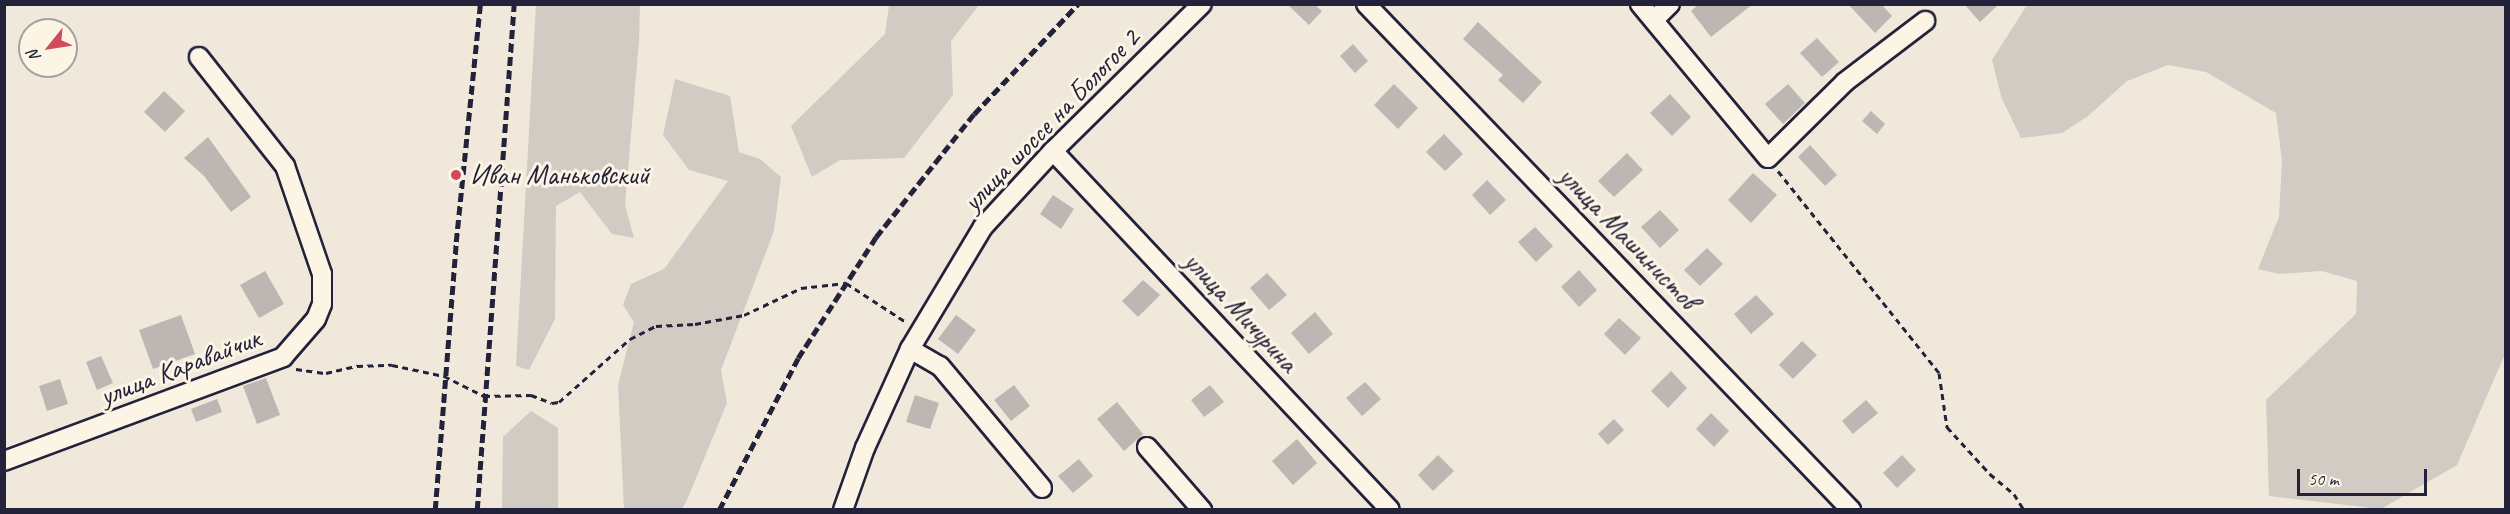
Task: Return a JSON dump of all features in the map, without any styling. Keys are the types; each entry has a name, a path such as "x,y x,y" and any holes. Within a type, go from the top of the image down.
{"street":[{"name":"улица шоссе на Бологое 2","path":"843,510 865,448 910,349 983,227 1053,152 1202,4"},
{"name":"улица Машинистов","path":"1366,4 1851,510"},
{"path":"1640,4 1768,158 1845,82 1925,21"},
{"path":"1654,19 1670,4"},
{"name":"улица Каравайчик","path":"4,461 283,357 316,319 322,303 322,274 285,166 199,57"},
{"name":"улица Мичурина","path":"1053,152 1390,510"},
{"path":"910,349 940,366 1042,488"},
{"path":"1147,447 1202,510"}],"path":[{"path":"1768,158 1939,373 1947,427 1990,474 2014,494 2024,510"},
{"path":"264,364 326,373 357,366 392,364 444,376 484,396 531,395 552,403 559,402 630,339 656,326 695,324 744,315 801,288 824,283 846,283 921,330"}],"shaded area":[{"path":"536,5 640,5 625,205 634,238 612,234 580,192 556,206 555,319 529,370 516,366"},
{"path":"889,5 979,5 951,41 953,95 904,158 840,160 812,177 791,126 885,34"},
{"path":"2027,5 2505,5 2505,354 2457,465 2381,509 2269,496 2266,400 2356,314 2357,281 2322,271 2279,274 2258,269 2279,217 2282,161 2276,113 2206,72 2168,65 2127,81 2088,116 2062,133 2021,138 2002,99 1992,60"},
{"path":"675,79 730,96 739,152 760,159 781,177 774,231 721,370 727,403 687,500 682,509 624,509 618,385 634,322 623,305 631,284 664,269 728,181 689,170 663,135"},
{"path":"531,411 558,428 558,509 502,509 503,437"}],"building":[{"path":"1287,4 1314,4 1322,11 1309,25"},
{"path":"1699,4 1753,4 1711,37 1691,11"},
{"path":"1848,4 1881,4 1892,16 1875,33"},
{"path":"1964,4 1999,4 1980,22"},
{"path":"1478,22 1542,82 1523,103 1498,80 1503,75 1463,39"},
{"path":"1817,38 1839,62 1822,77 1800,53"},
{"path":"1353,44 1368,61 1355,73 1340,56"},
{"path":"1394,84 1418,108 1398,129 1374,105"},
{"path":"1788,84 1805,103 1783,124 1765,104"},
{"path":"164,91 185,111 165,132 144,112"},
{"path":"1670,94 1691,117 1672,136 1650,113"},
{"path":"1871,111 1885,124 1877,134 1862,121"},
{"path":"1444,134 1463,154 1445,171 1426,152"},
{"path":"208,137 251,197 231,212 204,176 184,158"},
{"path":"1810,145 1837,175 1825,186 1798,157"},
{"path":"1627,153 1643,170 1614,197 1598,181"},
{"path":"1753,173 1777,195 1751,223 1728,200"},
{"path":"1487,180 1506,200 1490,215 1472,195"},
{"path":"1053,195 1074,209 1061,229 1040,214"},
{"path":"1660,210 1679,230 1660,248 1641,227"},
{"path":"1535,227 1553,246 1536,262 1518,242"},
{"path":"1707,248 1723,264 1700,286 1684,270"},
{"path":"1579,270 1597,290 1579,307 1561,287"},
{"path":"265,271 284,304 259,318 240,285"},
{"path":"1267,273 1287,295 1269,310 1250,288"},
{"path":"1143,280 1160,295 1138,317 1122,301"},
{"path":"1756,295 1774,314 1751,334 1734,314"},
{"path":"1315,312 1333,334 1309,354 1291,333"},
{"path":"181,315 195,354 153,369 139,330"},
{"path":"956,315 976,330 958,354 938,339"},
{"path":"1619,318 1641,338 1625,355 1604,334"},
{"path":"1802,341 1817,355 1793,379 1779,365"},
{"path":"101,356 113,383 97,390 86,362"},
{"path":"1671,371 1687,388 1668,408 1651,391"},
{"path":"266,378 280,415 257,424 243,386"},
{"path":"60,379 68,404 47,411 39,386"},
{"path":"1365,382 1381,399 1362,416 1346,398"},
{"path":"1014,385 1030,406 1011,421 994,400"},
{"path":"1210,385 1224,402 1204,417 1191,400"},
{"path":"915,395 939,403 930,429 906,422"},
{"path":"217,399 222,412 196,422 191,409"},
{"path":"1866,400 1878,413 1853,434 1842,421"},
{"path":"1117,402 1143,434 1124,451 1097,419"},
{"path":"1711,413 1729,431 1714,447 1696,429"},
{"path":"1614,419 1624,430 1608,445 1598,434"},
{"path":"1297,439 1317,463 1293,485 1272,461"},
{"path":"1438,455 1454,471 1433,491 1418,475"},
{"path":"1902,455 1916,470 1897,488 1883,473"},
{"path":"1079,459 1093,476 1073,493 1058,476"}],"railway":[{"path":"435,510 456,242 480,4"},
{"path":"477,510 514,4"},
{"path":"719,510 798,358 876,237 974,114 1078,4"}],"place":[{"name":"Иван Маньковский","path":"456,175"}]}
